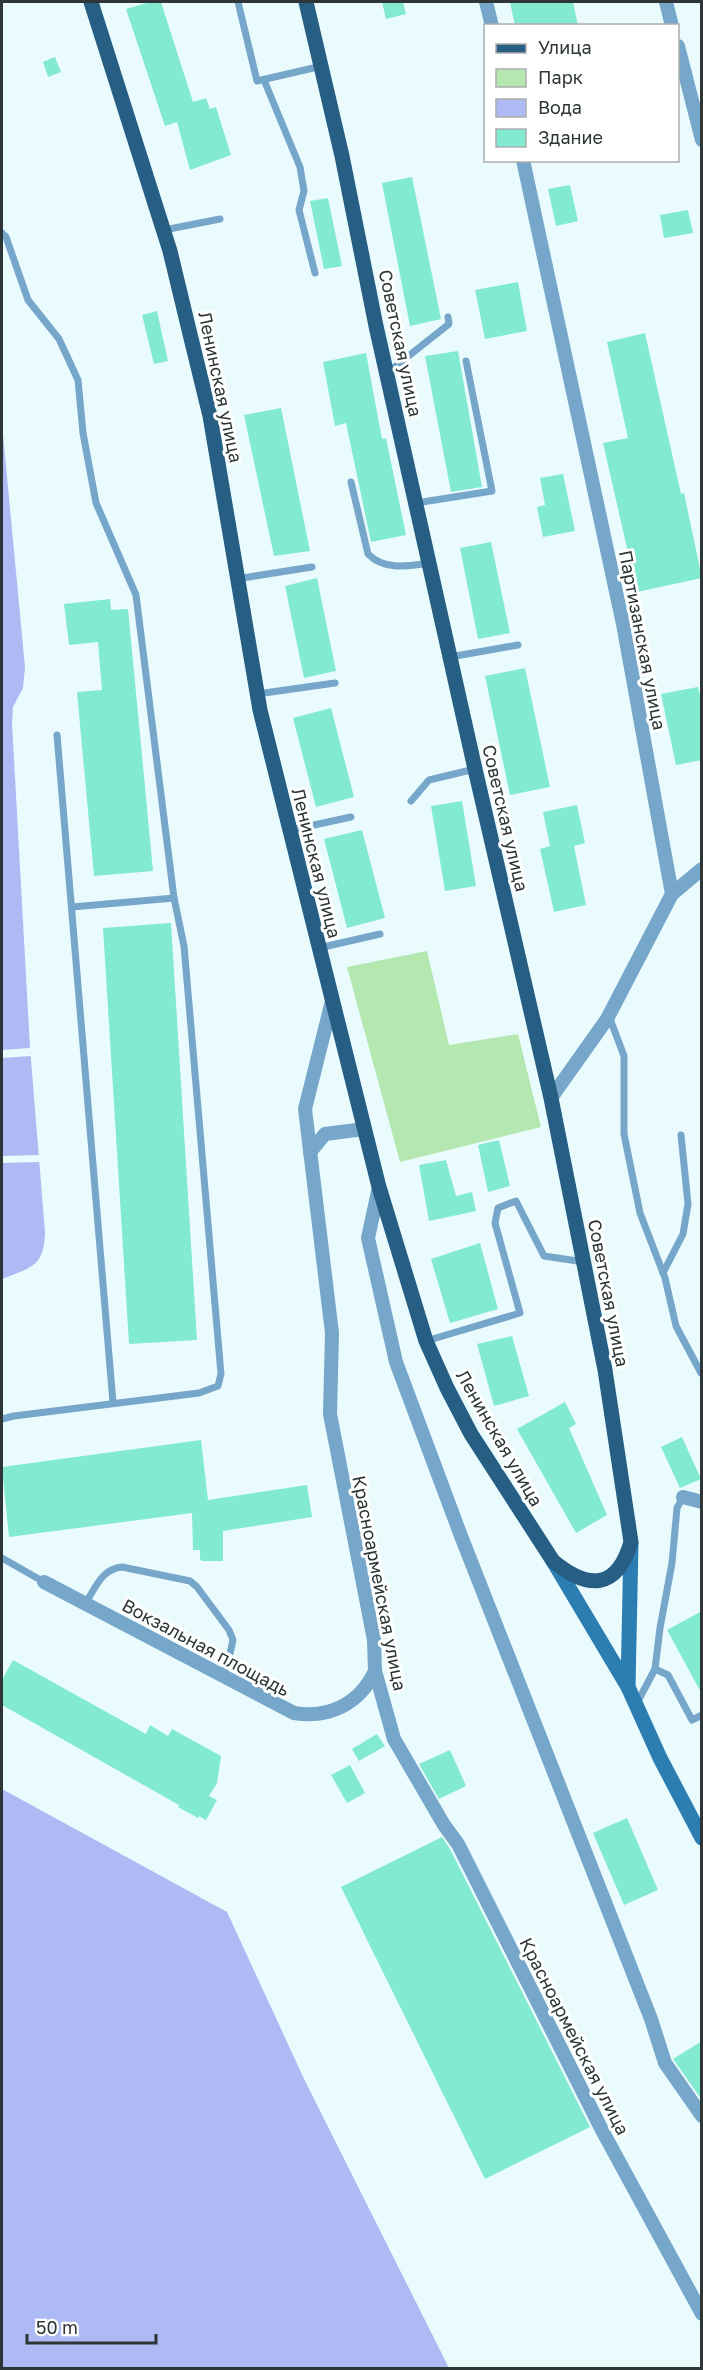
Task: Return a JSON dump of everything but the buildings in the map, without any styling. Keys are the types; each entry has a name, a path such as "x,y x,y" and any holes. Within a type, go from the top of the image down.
{"main road":[{"name":"Ленинская улица","path":"92,2 163,230 210,416 257,694 288,830 379,1187 426,1341 471,1434 553,1560 628,1687 660,1758 702,1838"},
{"name":"Советская улица","path":"306,2 550,1098 605,1370 631,1542"},
{"name":"Ленинская улица","path":"628,1687 631,1542"},
{"path":"553,1560 569,1574 586,1581 598,1580 610,1576 620,1568 626,1559 631,1542"}],"street":[{"path":"486,2 492,24"},
{"path":"666,2 672,24"},
{"path":"679,50 702,140"},
{"name":"Партизанская улица","path":"523,162 623,624 672,894"},
{"path":"550,1098 609,1016 672,894 702,869"},
{"name":"Красноармейская улица","path":"332,1001 305,1109 332,1333 330,1414 374,1640 375,1671 394,1739 444,1825 458,1844 603,2132 702,2314"},
{"path":"310,1152 325,1134 364,1129"},
{"path":"379,1187 368,1238 396,1362 461,1536 651,2019 665,2063 702,2116"},
{"path":"682,1497 702,1502"},
{"name":"Вокзальная площадь","path":"44,1582 87,1602 285,1710 310,1715 329,1711 351,1702 365,1690 375,1671"}],"lane":[{"path":"238,2 257,81 322,66"},
{"path":"264,80 300,167 304,191 299,210 315,273"},
{"path":"163,230 220,219"},
{"path":"2,233 6,237 28,300 60,339 78,380 83,433 96,503 136,595 174,898 184,946 221,1378 218,1386 203,1392 2,1419"},
{"path":"387,373 449,324 448,317"},
{"path":"416,503 492,491 466,360"},
{"path":"351,482 368,554 376,562 392,566 430,563"},
{"path":"236,579 312,567"},
{"path":"450,657 518,645"},
{"path":"257,694 335,683"},
{"path":"57,735 113,1403"},
{"path":"411,801 429,780 475,769"},
{"path":"288,830 351,817"},
{"path":"72,907 174,898"},
{"path":"319,948 380,934"},
{"path":"609,1016 624,1056 624,1134 640,1213 663,1273 676,1326 701,1374"},
{"path":"663,1273 683,1234 688,1204 681,1135"},
{"path":"426,1341 520,1313 495,1223 498,1208 516,1201 544,1256 584,1262"},
{"path":"636,1705 655,1669 672,1563 677,1508 682,1497"},
{"path":"2,1558 44,1582"},
{"path":"87,1602 103,1575 112,1569 122,1567 190,1581 197,1587 231,1635 232,1646 222,1676"},
{"path":"655,1669 668,1675 692,1720 702,1715"}],"green space":[{"path":"427,951 449,1045 518,1034 541,1127 400,1162 347,967"}],"water":[{"path":"2,424 25,667 23,688 13,707 12,723 30,1048 45,1232 39,1259 29,1268 2,1279"},
{"path":"2,1789 227,1912 305,2081 449,2368 2,2368"}],"pier":[{"path":"30,1048 31,1056 2,1058 2,1050"},
{"path":"39,1155 40,1162 2,1163 2,1156"}]}
